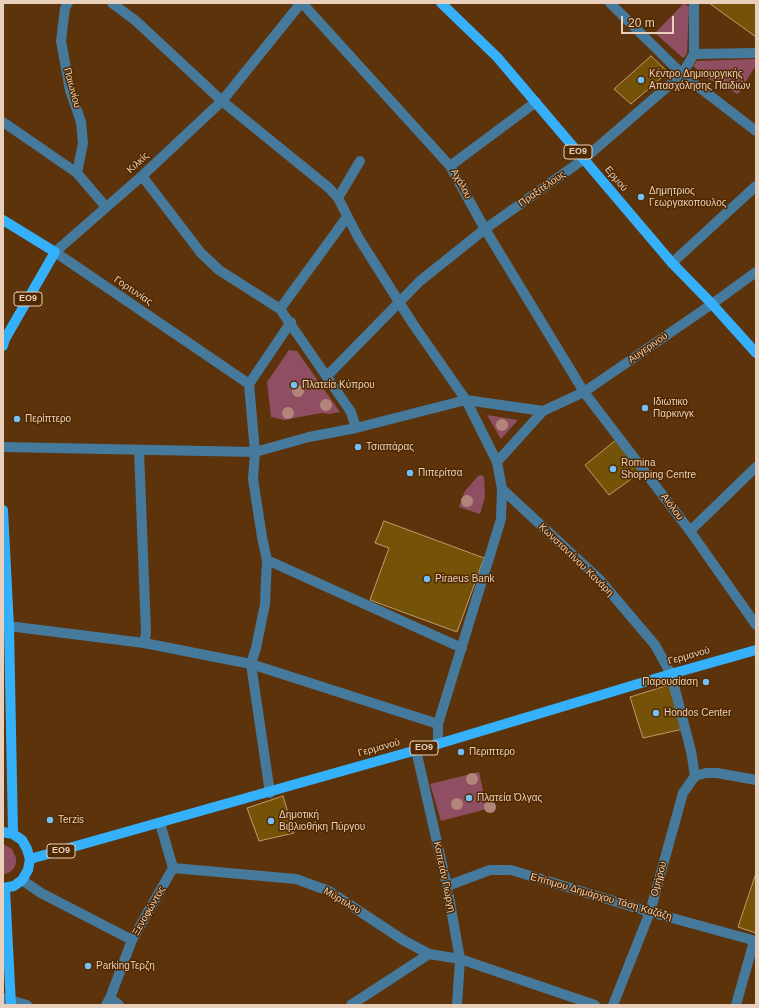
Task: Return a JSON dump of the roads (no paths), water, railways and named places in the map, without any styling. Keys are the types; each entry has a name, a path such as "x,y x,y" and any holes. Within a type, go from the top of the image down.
{"main road":[{"name":"Ερμού","path":"441,3 497,57 672,263 712,304 756,353"},
{"name":"Γορτυνίας","path":"3,220 55,252"},
{"name":"Κιλκίς","path":"3,346 5,339 55,252"},
{"path":"3,510 8,833 22,840 30,859 28,870 22,880 14,886 4,889 8,1001"},
{"name":"Γερμανού","path":"30,859 438,744 756,650"}],"street":[{"name":"Παιωνίου","path":"68,3 65,8 61,41 70,90 81,122 83,143 77,173"},
{"path":"112,3 136,21 222,101 329,188 338,198 358,237 413,324 466,400 497,462 502,489 500,519 438,724 438,744"},
{"name":"Κιλκίς","path":"55,252 142,176 222,101 301,3"},
{"name":"Αχόλου","path":"301,3 450,166 485,229 584,392"},
{"path":"610,3 682,74 756,131"},
{"path":"694,3 694,54 756,53"},
{"name":"Πραξιτέλους","path":"328,376 420,281 485,229 584,159 682,74 694,54"},
{"path":"450,166 536,102"},
{"path":"3,122 77,173 106,207"},
{"path":"338,198 360,161"},
{"path":"142,176 201,253 219,270 280,309 291,322 351,412 356,428"},
{"path":"672,263 756,186"},
{"path":"280,309 347,217"},
{"name":"Γορτυνίας","path":"55,252 249,384"},
{"name":"Αυγερινού","path":"543,411 584,392 756,272"},
{"path":"270,792 252,664 265,604 267,560 253,479 255,452 249,384 291,322"},
{"name":"Αιόλου","path":"584,392 690,531 756,625"},
{"path":"3,447 255,452 309,437 356,428 466,400 543,411"},
{"path":"497,462 543,411"},
{"path":"139,450 146,633 144,644"},
{"path":"690,531 756,468"},
{"name":"Κωνσταντίνου Κανάρη","path":"502,489 600,580 655,645 671,674 691,751 695,776"},
{"path":"267,560 462,648"},
{"path":"6,627 144,644 252,664 438,724"},
{"name":"Καπετάν Γιώργη","path":"416,750 447,886 460,959 458,1005"},
{"path":"695,776 706,773 717,773 756,780"},
{"name":"Ομήρου","path":"613,1005 650,912 683,793 695,776"},
{"path":"160,823 173,868"},
{"name":"Ξενοφώντος","path":"108,1002 132,940 173,868"},
{"name":"Μύρτιλου","path":"173,868 296,879 329,891 403,940 430,954 460,959 595,1005"},
{"name":"Επίτιμου Δημάρχου Τάση Καζάζη","path":"447,886 490,870 511,870 650,912 755,941"},
{"path":"22,880 41,893 132,940"},
{"path":"736,1005 755,941"},
{"path":"351,1005 430,954"},
{"path":"8,1001 27,1005"},
{"path":"108,1002 119,1005"}],"place":[{"name":"Κέντρο Δημιουργικής Απασχόλησης Παιδιών","path":"641,80"},
{"name":"Δημητριος Γεωργακοπουλος","path":"641,197"},
{"name":"Πλατεία Κύπρου","path":"294,385"},
{"name":"Ιδιωτικο Παρκινγκ","path":"645,408"},
{"name":"Περίπτερο","path":"17,419"},
{"name":"Τσιαπάρας","path":"358,447"},
{"name":"Romina Shopping Centre","path":"613,469"},
{"name":"Πιπερίτσα","path":"410,473"},
{"name":"Piraeus Bank","path":"427,579"},
{"name":"Παρουσίαση","path":"706,682"},
{"name":"Hondos Center","path":"656,713"},
{"name":"Περιπτερο","path":"461,752"},
{"name":"Πλατεία Όλγας","path":"469,798"},
{"name":"Terzis","path":"50,820"},
{"name":"Δημοτική Βιβλιοθήκη Πύργου","path":"271,821"},
{"name":"ParkingΤερζη","path":"88,966"}]}
